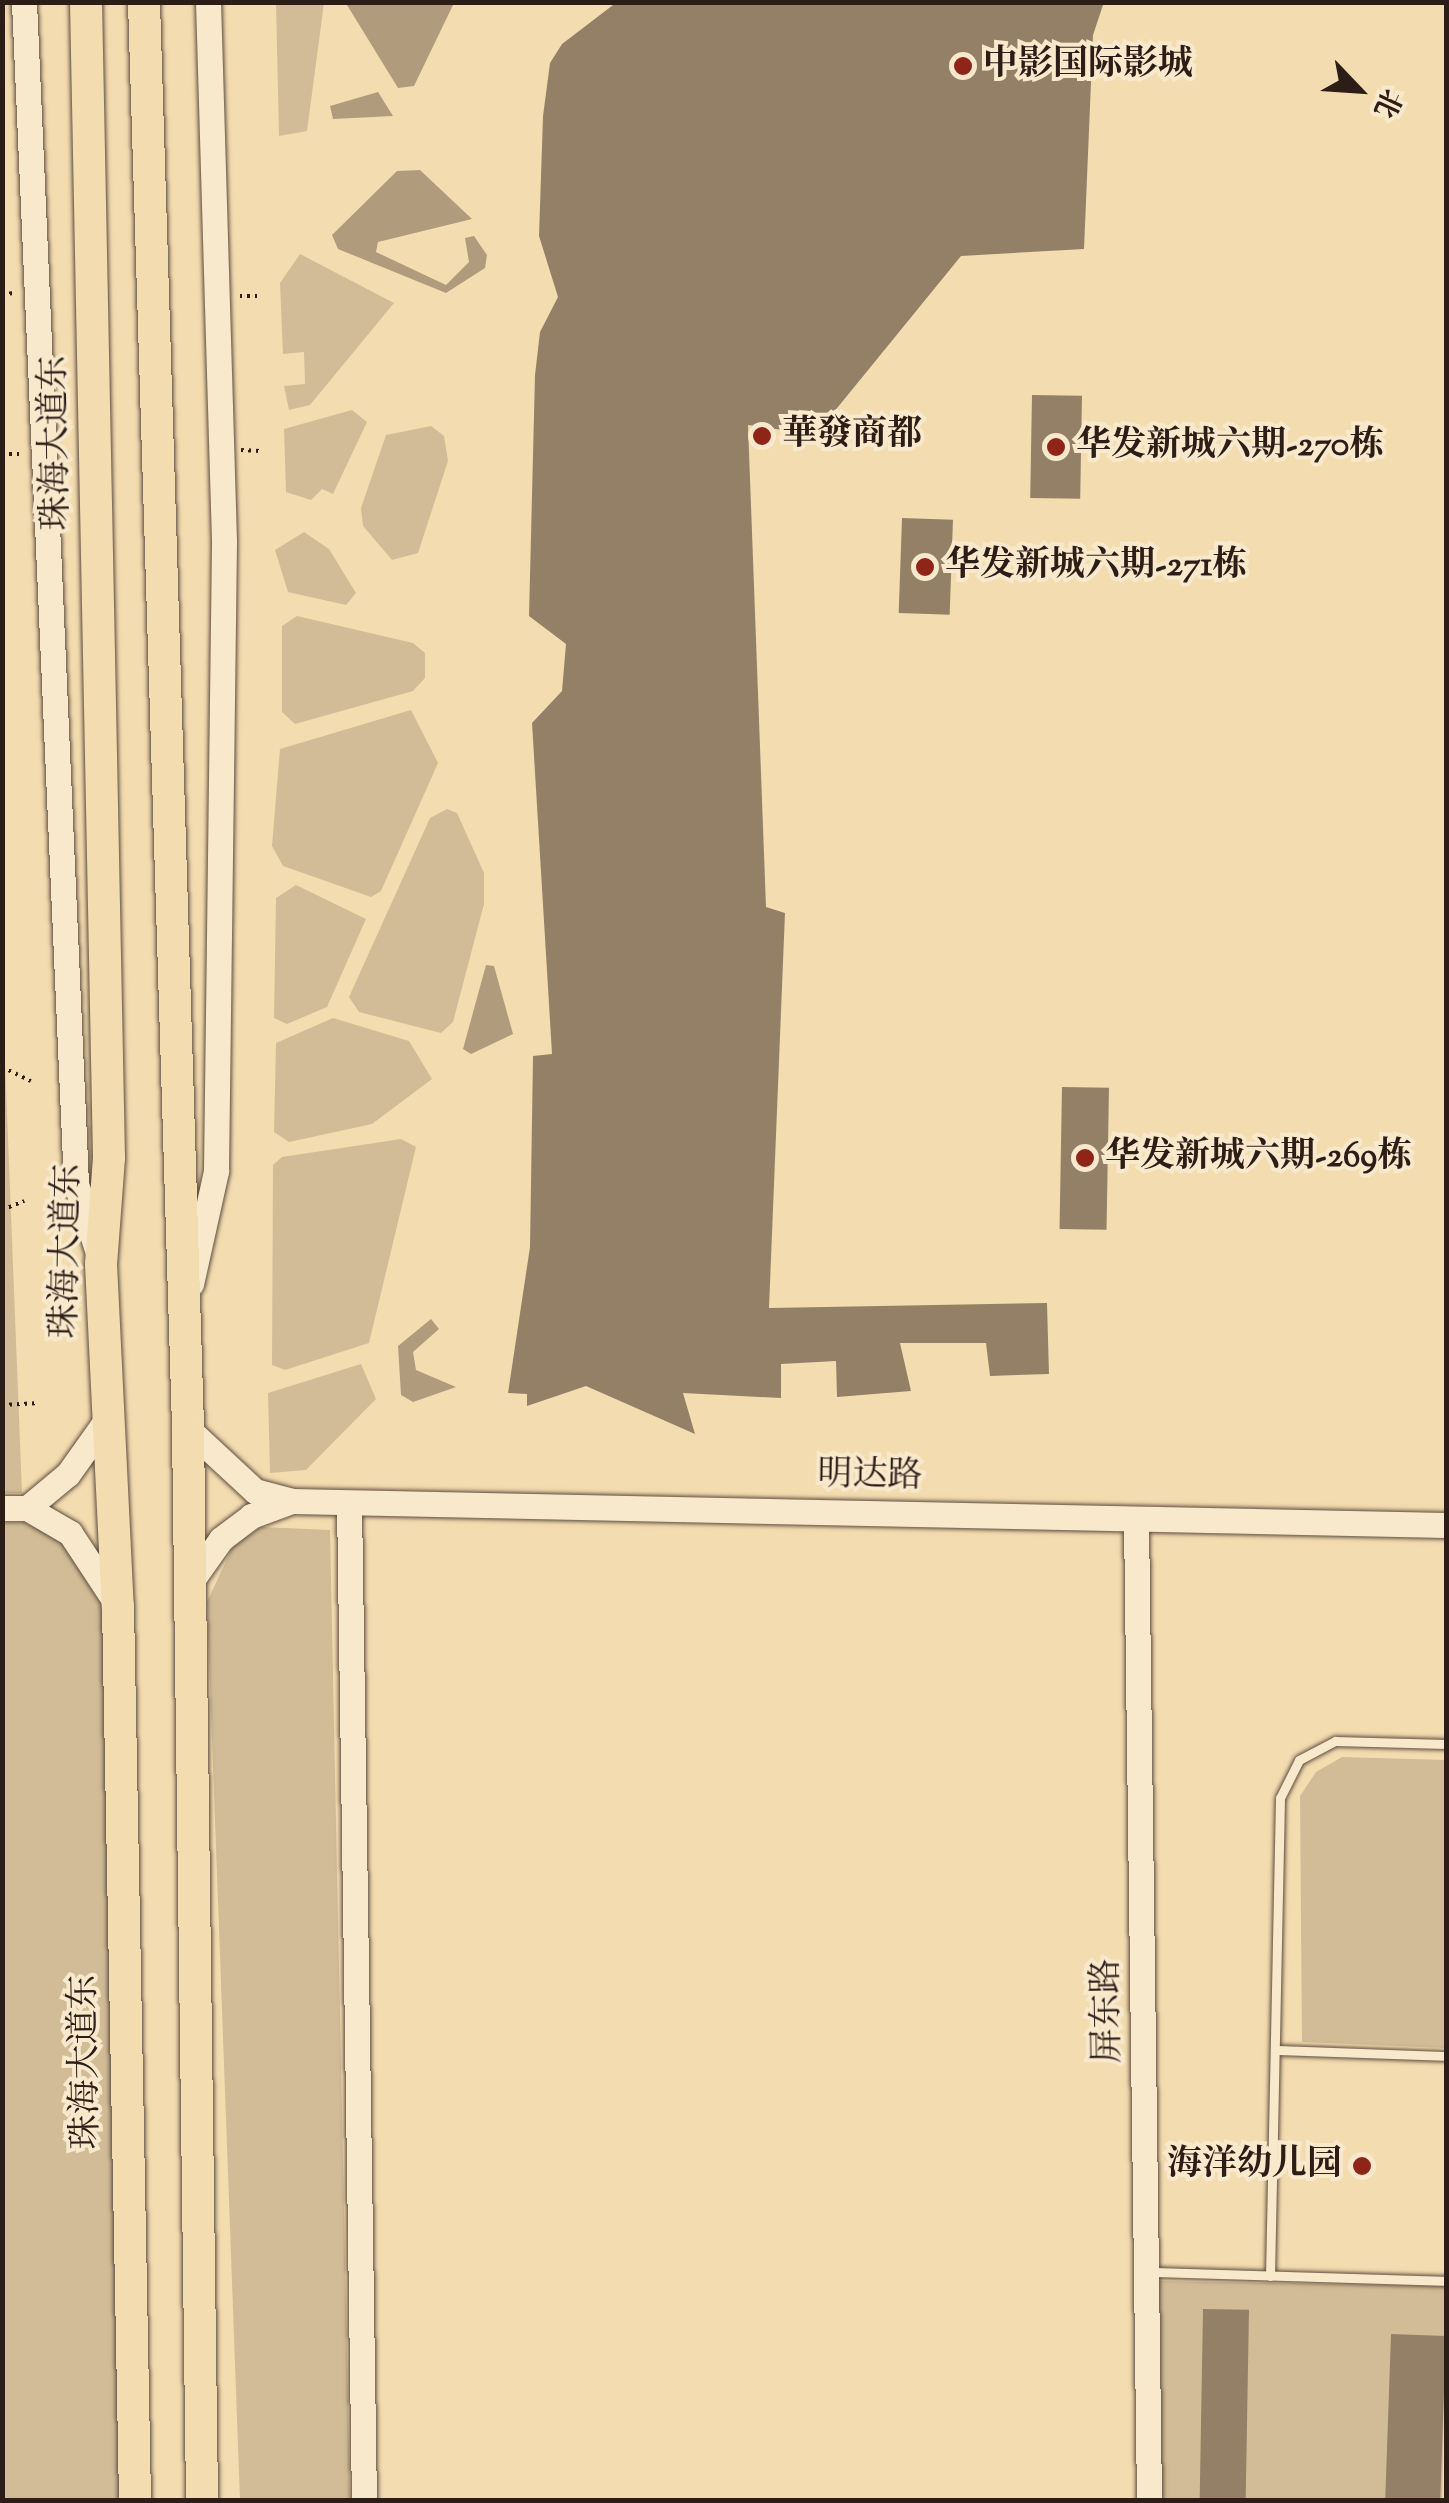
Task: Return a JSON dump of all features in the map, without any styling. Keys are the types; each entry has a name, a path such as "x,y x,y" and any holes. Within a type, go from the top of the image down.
{"highway":[{"name":"珠海大道东","path":"86,2 109,1158 101,1264 118,1606 133,2492"},
{"path":"144,2 192,1580 204,2494"}],"street":[{"path":"24,2 76,1184 101,1264"},
{"path":"185,1314 216,1171 224,541 209,34 212,2"},
{"path":"15,1508 68,1474 110,1414"},
{"name":"明达路","path":"188,1429 255,1491 292,1502 1446,1524"},
{"name":"明达路","path":"192,1580 221,1538 251,1516 292,1502"},
{"path":"350,1504 364,2500"},
{"path":"15,1508 70,1534 118,1606"},
{"name":"屏东路","path":"1136,1520 1149,2500"}],"lane":[{"path":"1270,2276 1280,1798 1299,1760 1335,1741 1446,1744"},
{"path":"1275,2050 1446,2056"},
{"path":"1148,2272 1446,2282"}],"path":[{"path":"2,1067 30,1081"},
{"path":"2,1210 24,1201"},
{"path":"2,1405 35,1403"}],"shaded area":[{"path":"276,3 324,3 307,131 279,136"},
{"path":"454,3 414,86 398,88 347,5"},
{"path":"378,92 393,116 333,119 330,106"},
{"path":"420,170 472,219 378,242 376,252 446,285 469,262 465,238 474,236 487,255 485,268 446,293 338,249 332,235 397,171"},
{"path":"300,254 394,303 310,405 289,410 284,386 305,384 304,352 283,354 280,283"},
{"path":"352,410 367,422 333,494 322,489 311,500 286,492 284,429"},
{"path":"431,426 444,436 448,461 418,553 392,560 363,526 361,508 386,435"},
{"path":"304,532 329,549 356,593 346,605 288,592 275,550"},
{"path":"297,616 413,643 425,653 425,678 413,691 295,724 282,712 282,626"},
{"path":"411,710 438,763 381,891 371,897 283,866 272,846 280,749"},
{"path":"447,809 457,813 484,873 484,904 453,1022 441,1033 359,1012 349,997 430,818"},
{"path":"296,885 366,919 327,1007 287,1024 274,1018 276,898"},
{"path":"486,965 494,966 513,1034 471,1054 463,1049"},
{"path":"2,986 22,1493 2,1493"},
{"path":"333,1018 409,1041 432,1079 372,1124 289,1142 274,1132 276,1043"},
{"path":"401,1139 416,1147 369,1343 285,1370 272,1365 273,1165 282,1157"},
{"path":"431,1319 439,1329 413,1352 416,1370 456,1387 413,1402 401,1395 398,1346"},
{"path":"361,1364 376,1399 306,1470 270,1473 268,1393"},
{"path":"24,1522 63,1538 112,1609 120,2500 3,2500 2,1523"},
{"path":"261,1527 330,1530 350,2500 240,2500 207,1602 234,1544"},
{"path":"1342,1757 1446,1760 1446,2048 1302,2042 1300,1796 1316,1772"},
{"path":"1158,2281 1446,2286 1442,2500 1154,2500"}],"building":[{"path":"617,2 1104,2 1093,35 1084,249 961,256 829,418 803,433 748,425 766,907 785,913 769,1308 1047,1303 1049,1374 990,1376 986,1343 900,1343 911,1391 837,1397 836,1361 781,1364 781,1398 683,1393 695,1434 586,1386 527,1406 527,1394 508,1393 530,1247 533,1056 552,1054 532,723 562,691 566,644 529,616 535,375 540,332 558,297 539,236 543,116 550,63 562,44"},
{"name":"华发新城六期-270栋","path":"1032,395 1082,396 1080,499 1030,498"},
{"name":"华发新城六期-271栋","path":"902,518 953,520 950,615 899,613"},
{"name":"华发新城六期-269栋","path":"1062,1087 1109,1088 1107,1230 1060,1229"},
{"path":"1203,2309 1249,2310 1246,2500 1200,2500"},
{"path":"1391,2334 1446,2336 1440,2500 1385,2500"}],"place":[{"name":"中影国际影城","path":"963,66"},
{"name":"華發商都","path":"762,436"},
{"name":"华发新城六期-270栋","path":"1056,447"},
{"name":"华发新城六期-271栋","path":"925,567"},
{"name":"华发新城六期-269栋","path":"1085,1158"},
{"name":"海洋幼儿园","path":"1362,2166"}]}
